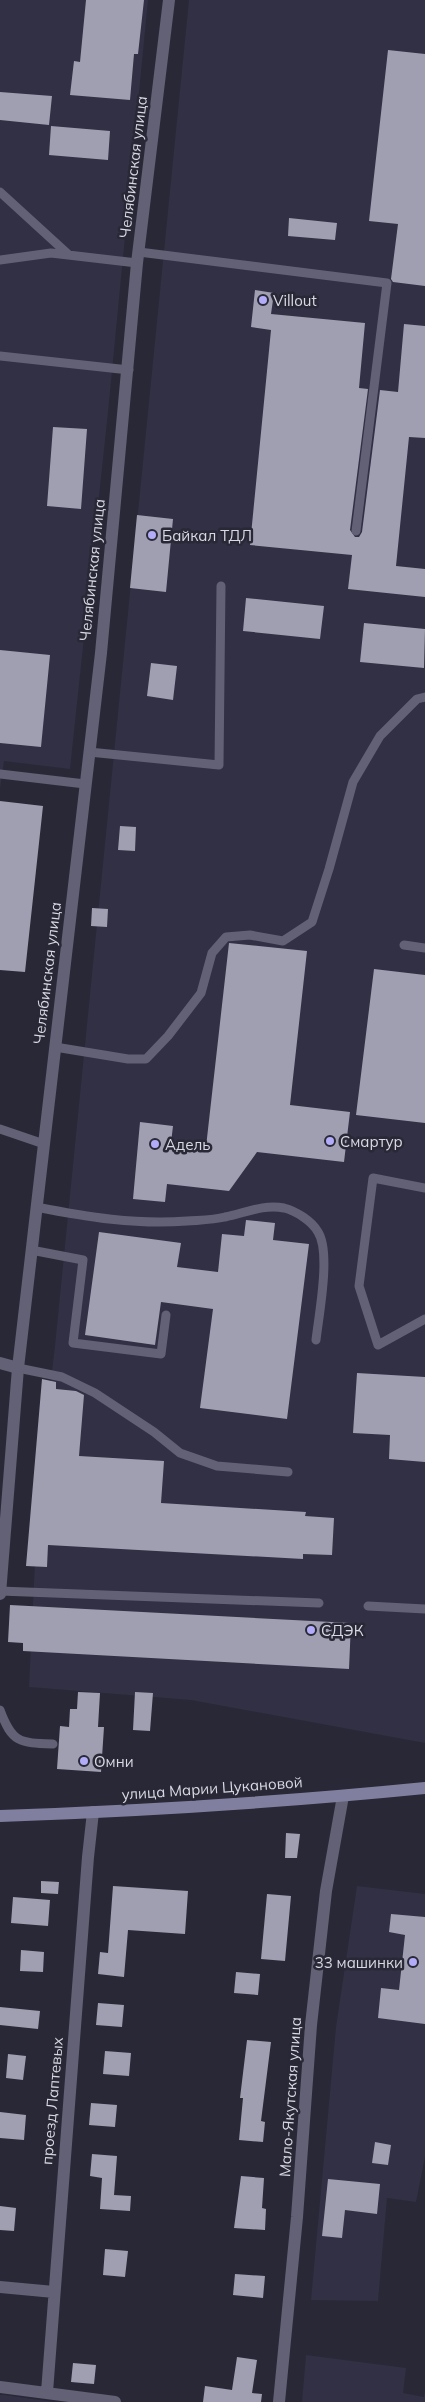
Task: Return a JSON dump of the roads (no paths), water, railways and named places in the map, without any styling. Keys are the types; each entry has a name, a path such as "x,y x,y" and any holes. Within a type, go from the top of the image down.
{"street":[{"name":"Челябинская улица","path":"0,1592 18,1368 89,752 129,370 138,258 169,0"},
{"path":"0,1363 18,1368"},
{"name":"улица Марии Цукановой","path":"0,1816 343,1796 425,1788"},
{"name":"Мало-Якутская улица","path":"279,2402 297,2217 312,2016 326,1891 343,1796"},
{"name":"проезд Лаптевых","path":"47,2392 93,1812"},
{"path":"0,2287 54,2292"},
{"path":"0,2387 115,2402"}],"lane":[{"path":"0,192 69,255"},
{"path":"0,260 51,253 138,258 387,283 356,531"},
{"path":"0,356 129,370"},
{"path":"89,752 219,764 221,586"},
{"path":"55,1047 128,1059 146,1059 168,1036 201,994 212,953 226,937 250,935 283,941 312,922 330,869 353,782 380,736 411,704 417,699 425,697"},
{"path":"0,774 85,784"},
{"path":"404,945 425,948"},
{"path":"0,1129 44,1144"},
{"path":"425,1188 372,1178 359,1286 378,1345 425,1319"},
{"path":"36,1207 92,1218 134,1221 185,1221 224,1218 262,1207 285,1208 301,1216 318,1230 325,1248 316,1340"},
{"path":"32,1250 83,1260 73,1343 161,1354 166,1314"},
{"path":"18,1368 62,1377 95,1392 154,1432 180,1453 217,1466 288,1472"},
{"path":"0,1592 320,1603"},
{"path":"368,1606 425,1609"},
{"path":"0,1710 6,1728 23,1743 53,1744"}],"place":[{"name":"Villout","path":"263,300"},
{"name":"Байкал ТДЛ","path":"152,535"},
{"name":"Смартур","path":"330,1141"},
{"name":"Адель","path":"155,1144"},
{"name":"СДЭК","path":"311,1630"},
{"name":"Омни","path":"84,1761"},
{"name":"33 машинки","path":"413,1962"}]}
